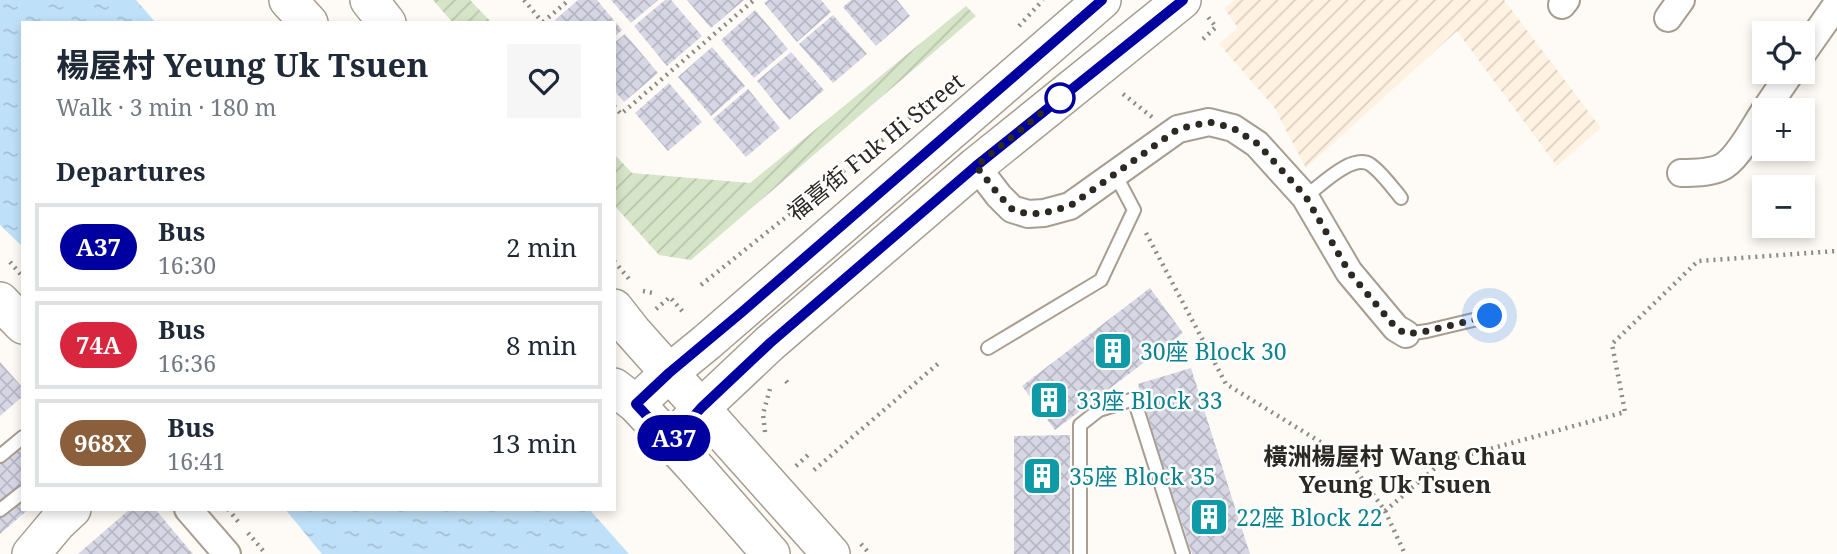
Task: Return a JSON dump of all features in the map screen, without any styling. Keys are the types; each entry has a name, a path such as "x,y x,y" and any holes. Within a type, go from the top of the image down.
{"main road":[{"path":"288,0 307,21"},
{"path":"369,0 385,21"},
{"name":"福喜街 Fuk Hi Street","path":"625,396 669,373 1102,0"},
{"path":"671,442 701,408 764,348 976,166 1193,6"},
{"path":"0,301 21,323"},
{"path":"616,310 831,554"},
{"path":"625,396 671,442 771,554"},
{"path":"31,554 70,511"}],"street":[{"path":"1815,35 1837,4"},
{"path":"976,166 1012,209 1027,214 1044,213 1070,206 1178,129 1209,122 1233,128 1258,144 1306,197 1349,272 1396,328 1406,334"},
{"path":"1681,173 1719,169 1731,161 1752,130"},
{"path":"190,511 227,554"}],"lane":[{"path":"1306,197 1348,165 1358,162 1369,164 1401,198"},
{"path":"988,348 1101,280 1134,210 1115,174"},
{"path":"1406,334 1490,316"},
{"path":"1080,554 1080,425 1099,410 1134,399 1183,554"},
{"path":"0,456 21,439"},
{"path":"0,510 21,494"}],"path":[{"path":"524,0 541,21"},
{"path":"545,21 569,0"},
{"path":"616,108 621,114 754,0"},
{"path":"1017,27 1043,0"},
{"path":"1193,6 1216,27 1203,39"},
{"name":"福喜街 Fuk Hi Street","path":"701,285 947,89"},
{"path":"1123,94 1152,117"},
{"path":"1134,210 1226,384 1348,459 1385,511 1405,554"},
{"path":"1385,511 1442,462 1625,412 1612,344 1698,261 1837,251"},
{"path":"10,262 21,275"},
{"path":"653,312 670,297 683,312"},
{"path":"814,470 940,362"},
{"path":"763,414 773,384"},
{"path":"794,468 808,456"}],"shaded area":[{"path":"1235,0 1504,0 1601,128 1557,166 1457,31 1306,168 1274,107 1219,44 1238,28 1224,8"}],"green space":[{"path":"433,0 470,0 490,21 451,21"},
{"path":"966,6 976,16 691,260 659,255 616,207 616,156 632,173 750,183"}],"water":[{"path":"0,0 136,0 154,21 21,21 21,245 0,225"},
{"path":"287,511 591,511 629,554 322,554"}],"building":[{"path":"578,0 597,0 614,21 556,21"},
{"path":"611,0 658,0 631,23"},
{"path":"665,0 671,0 702,36 667,66 634,26"},
{"path":"687,0 744,0 711,28"},
{"path":"768,0 821,0 831,12 797,42 764,3"},
{"path":"851,0 897,0 910,16 876,46 843,7"},
{"path":"755,10 788,49 754,78 721,40"},
{"path":"833,15 867,54 833,83 799,44"},
{"path":"616,23 622,30 616,35"},
{"path":"625,34 658,73 624,102 616,92 616,41"},
{"path":"712,47 745,86 711,116 678,77"},
{"path":"791,52 824,90 789,120 757,81"},
{"path":"669,83 702,122 668,151 635,113"},
{"path":"748,89 780,128 746,157 713,119"},
{"path":"1150,288 1183,333 1055,430 1022,386"},
{"path":"0,362 21,386 21,398 0,416"},
{"path":"1191,368 1250,554 1192,554 1162,462 1138,384"},
{"path":"1070,435 1070,554 1014,554 1014,436"},
{"path":"21,441 21,511 27,511 0,534 0,449"},
{"path":"128,511 157,511 193,554 78,554"}],"bus line":[{"name":"A37","path":"1102,0 636,404 671,442 701,408 770,343 976,166 1183,0"}],"place":[{"name":"30座 Block 30","path":"1113,351"},
{"name":"33座 Block 33","path":"1049,400"},
{"name":"35座 Block 35","path":"1042,476"},
{"name":"22座 Block 22","path":"1209,517"}],"district":[{"name":"橫洲楊屋村 Wang Chau Yeung Uk Tsuen","path":"1395,469"}],"route":[{"path":"1060,98 976,166 1012,209 1027,214 1044,213 1070,206 1178,129 1209,122 1233,128 1258,144 1306,197 1349,272 1396,328 1406,334 1490,316"}]}
